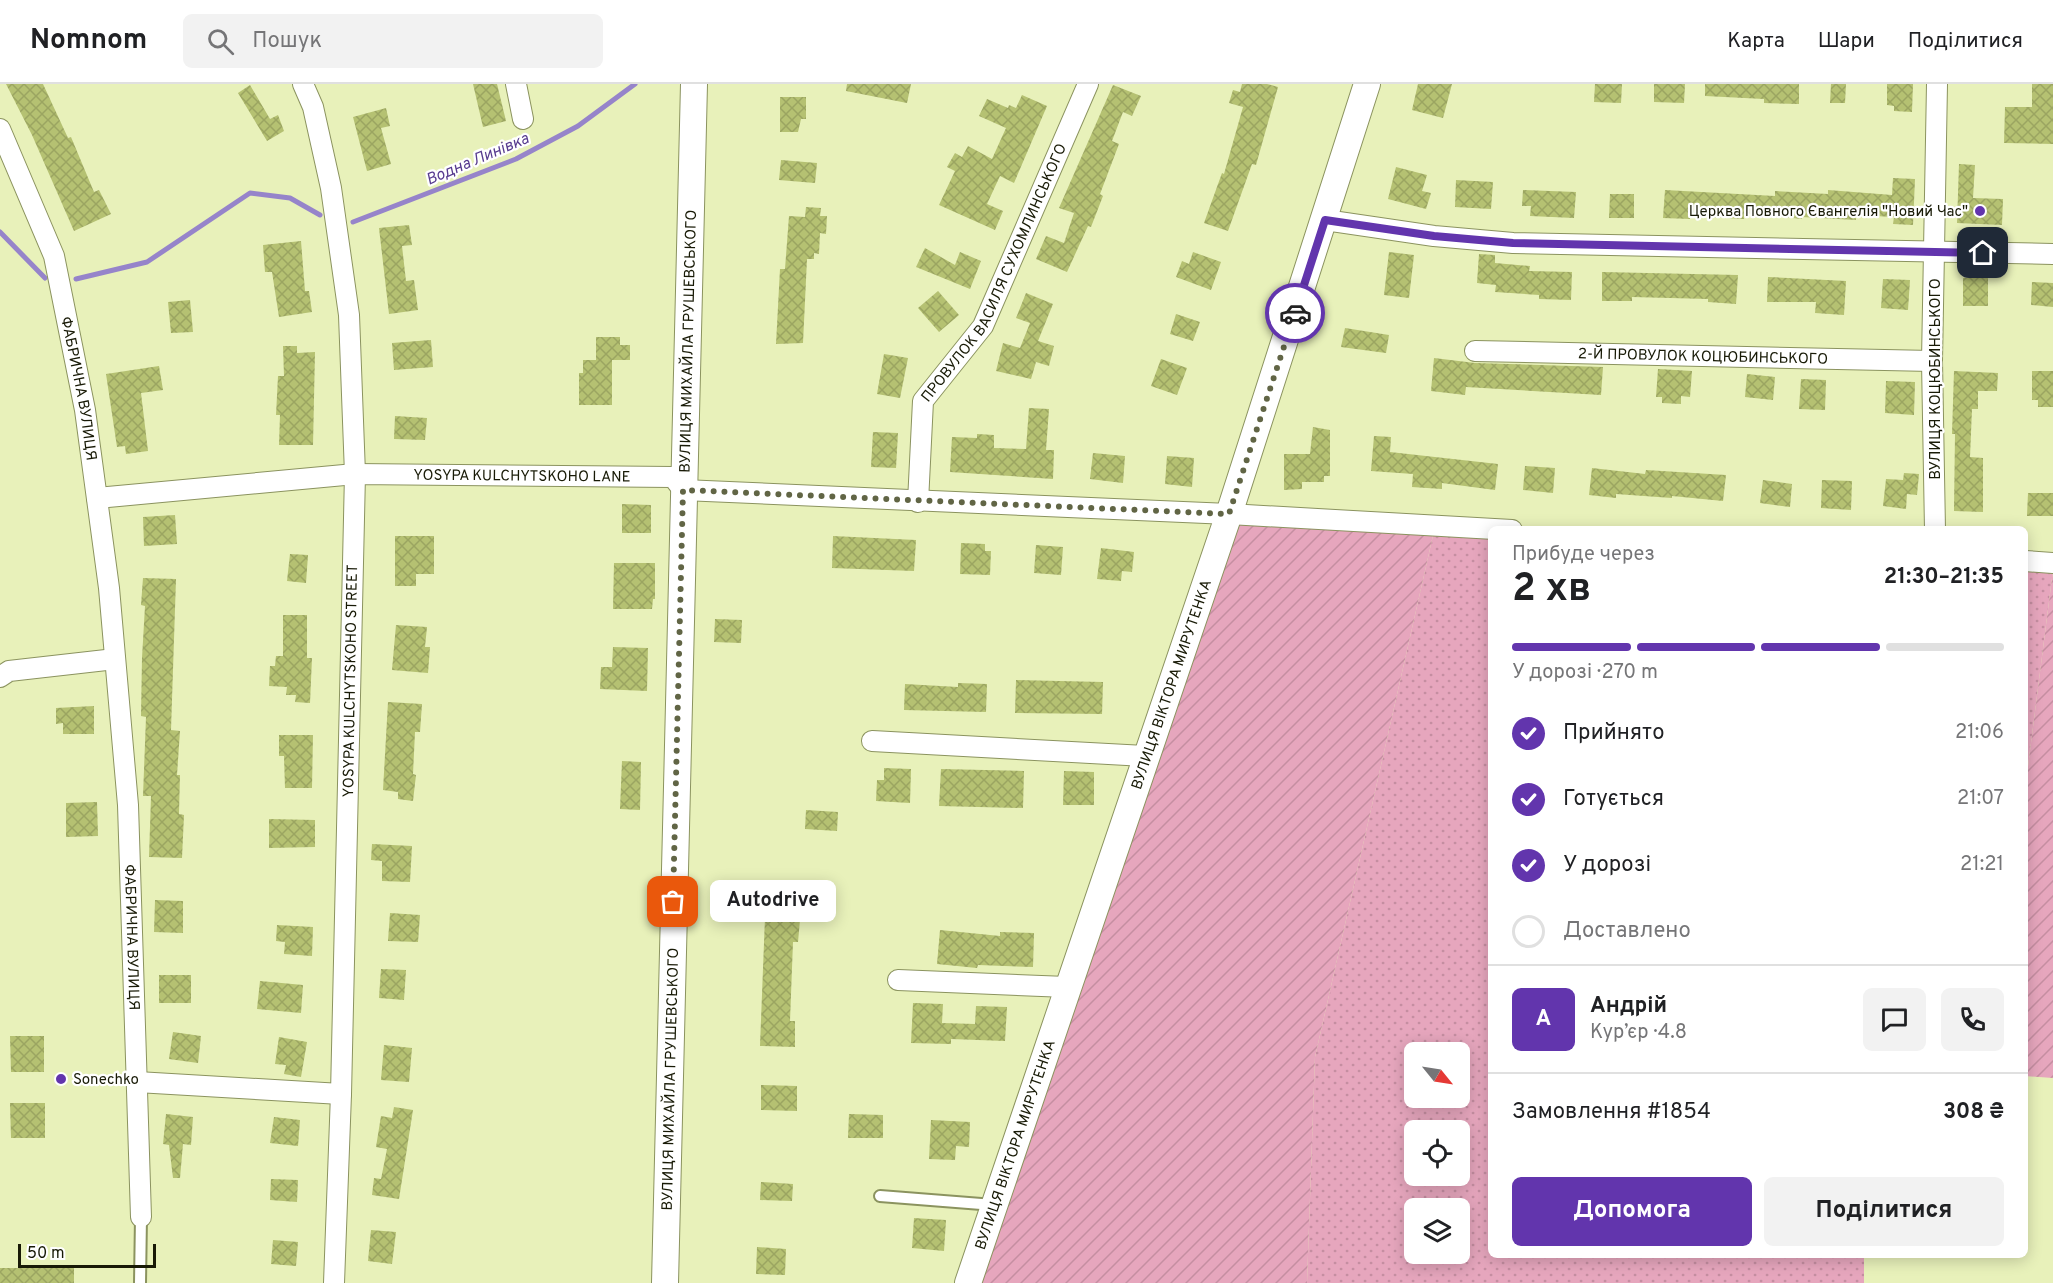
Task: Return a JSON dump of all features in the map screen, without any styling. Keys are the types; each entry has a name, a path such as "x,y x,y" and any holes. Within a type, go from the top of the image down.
{"street":[{"name":"YOSYPA KULCHYTSKOHO STREET","path":"303,84 313,107 331,189 349,315 355,474 341,1094 334,1283"},
{"path":"516,84 523,119"},
{"name":"ВУЛИЦЯ МИХАЙЛА ГРУШЕВСЬКОГО","path":"665,1283 694,84"},
{"name":"ПРОВУЛОК ВАСИЛЯ СУХОМЛИНСЬКОГО","path":"918,502 923,401 983,326 1088,84"},
{"name":"ВУЛИЦЯ ВІКТОРА МИРУТЕНКА","path":"968,1283 1229,514 1367,84"},
{"name":"ВУЛИЦЯ КОЦЮБИНСЬКОГО","path":"1935,526 1932,361 1938,84"},
{"name":"ФАБРИЧНА ВУЛИЦЯ","path":"0,129 54,256 85,410 97,498 115,659 128,816 141,1217"},
{"path":"1325,220 1434,236 1513,243 2053,254"},
{"name":"2-Й ПРОВУЛОК КОЦЮБИНСЬКОГО","path":"1475,351 1932,361"},
{"name":"YOSYPA KULCHYTSKOHO LANE","path":"355,474 673,477 683,490"},
{"path":"97,498 355,474"},
{"path":"683,490 1229,514 1488,529"},
{"path":"2028,561 2053,563"},
{"path":"0,677 9,671 115,659"},
{"path":"872,741 1145,756"},
{"path":"898,980 1067,987"},
{"path":"137,1083 341,1094"}],"lane":[{"path":"880,1196 994,1205"},
{"path":"140,1283 141,1217"}],"shaded area":[{"path":"1225,518 1434,531 1315,1057 1307,1283 976,1283"},
{"path":"1434,531 1488,534 1488,1258 1864,1258 1864,1283 1307,1283 1315,1057"},
{"path":"2028,568 2053,570 2028,766"},
{"path":"2053,570 2053,1078 2028,1076 2028,766"}],"building":[{"path":"6,84 43,84 68,138 71,137 94,192 99,190 111,214 74,231 32,135"},
{"path":"473,84 497,84 506,121 483,127"},
{"path":"847,84 911,84 907,103 846,91"},
{"path":"1242,84 1267,84 1278,87 1256,165 1252,164 1228,231 1204,223 1222,173 1224,174 1243,107 1229,103 1233,90 1240,92"},
{"path":"1418,84 1452,84 1443,118 1412,110"},
{"path":"1595,84 1622,84 1621,103 1594,102"},
{"path":"1654,84 1685,84 1684,103 1654,102"},
{"path":"1705,84 1799,84 1799,104 1764,103 1764,99 1705,96"},
{"path":"1831,84 1846,84 1845,103 1830,103"},
{"path":"1887,84 1913,84 1912,112 1894,111 1894,106 1887,105"},
{"path":"2032,84 2053,84 2053,144 2004,143 2005,107 2032,107"},
{"path":"250,85 270,119 278,115 284,131 267,141 238,93"},
{"path":"1113,85 1141,96 1132,116 1123,112 1112,141 1119,144 1100,194 1103,196 1091,227 1088,226 1067,272 1036,259 1046,236 1064,243 1074,213 1059,208"},
{"path":"1022,95 1047,106 1014,183 1000,176 987,204 1003,211 995,230 939,205 955,171 947,167 955,153 962,157 968,146 992,159 1006,128 979,116 987,99 1008,108 1009,105 1016,108"},
{"path":"780,97 806,97 806,119 801,119 798,132 780,132"},
{"path":"386,108 390,126 381,128 391,164 367,171 353,117"},
{"path":"781,160 817,163 815,183 779,180"},
{"name":"Церква Повного Євангелія \"Новий Час\"","path":"1959,164 1975,165 1973,198 2003,199 2002,225 1957,223"},
{"path":"1396,167 1427,175 1422,191 1431,193 1426,209 1388,199"},
{"path":"1893,178 1915,179 1913,225 1893,224 1894,217 1856,215 1856,220 1802,217 1802,219 1745,213 1744,219 1690,216 1690,219 1663,218 1665,190 1775,196 1775,191 1828,194 1828,190 1892,195"},
{"path":"1456,180 1493,182 1491,209 1455,207"},
{"path":"1523,190 1576,192 1574,218 1530,216 1531,206 1522,206"},
{"path":"1610,194 1634,194 1634,218 1609,218"},
{"path":"806,207 821,208 820,216 827,216 826,234 820,233 819,254 814,253 814,259 807,259 803,343 776,344 780,269 785,269 789,216 805,217"},
{"path":"409,225 412,245 402,246 406,281 414,280 418,310 389,314 379,228"},
{"path":"301,241 305,291 309,291 312,312 279,317 272,272 265,272 263,245"},
{"path":"925,248 955,265 960,252 981,261 970,289 916,267"},
{"path":"1193,252 1221,262 1211,290 1176,277 1182,261 1189,264"},
{"path":"1389,252 1414,255 1409,298 1384,295"},
{"path":"1479,254 1495,255 1495,263 1530,266 1529,271 1572,272 1571,300 1539,299 1539,295 1495,292 1496,285 1477,283"},
{"path":"1602,272 1738,275 1736,304 1708,302 1708,299 1632,297 1632,301 1602,301"},
{"path":"1768,277 1846,281 1844,315 1815,313 1816,302 1767,302"},
{"path":"1963,278 1988,278 1988,306 1963,306"},
{"path":"1883,279 1910,280 1908,310 1881,308"},
{"path":"2032,282 2053,283 2053,307 2031,305"},
{"path":"938,291 959,315 939,332 918,308"},
{"path":"1026,293 1053,304 1038,341 1054,346 1049,366 1036,362 1031,379 996,371 1003,343 1020,348 1030,323 1016,318"},
{"path":"190,300 193,332 171,333 168,302"},
{"path":"1176,314 1200,322 1193,341 1170,334"},
{"path":"1345,328 1389,335 1386,353 1341,347"},
{"path":"596,337 620,337 620,345 630,345 630,360 612,360 612,405 579,405 579,373 583,373 583,360 596,360"},
{"path":"431,340 433,367 394,370 392,343"},
{"path":"283,346 297,346 297,353 315,352 313,445 279,445 280,415 276,415 278,376 284,376"},
{"path":"884,354 908,358 900,398 877,394"},
{"path":"1434,358 1475,363 1603,367 1601,395 1466,387 1465,395 1431,391"},
{"path":"1161,359 1187,368 1177,395 1151,386"},
{"path":"159,366 163,390 141,393 148,451 126,454 125,446 117,447 106,374"},
{"path":"1658,369 1692,371 1690,397 1681,396 1681,404 1662,403 1662,397 1656,397"},
{"path":"1954,371 1998,373 1997,391 1978,391 1978,409 1972,409 1970,457 1983,458 1983,512 1954,511 1955,434 1952,434"},
{"path":"2032,371 2053,371 2053,407 2038,407 2038,400 2032,400"},
{"path":"1747,374 1775,377 1773,400 1745,397"},
{"path":"1801,379 1826,380 1825,410 1799,409"},
{"path":"1886,381 1915,382 1914,415 1885,413"},
{"path":"1029,408 1049,409 1046,450 1054,450 1053,479 950,472 952,437 977,438 977,434 994,435 994,448 1026,449"},
{"path":"395,416 427,418 425,440 394,439"},
{"path":"1313,427 1330,430 1330,476 1324,476 1324,482 1302,482 1302,489 1284,490 1284,454 1310,454"},
{"path":"873,432 898,433 896,468 871,467"},
{"path":"1374,436 1391,437 1390,452 1498,464 1495,490 1442,483 1442,489 1412,487 1413,474 1371,471"},
{"path":"1093,453 1125,456 1123,483 1090,479"},
{"path":"1167,456 1194,458 1192,487 1165,484"},
{"path":"1525,466 1555,468 1553,493 1523,490"},
{"path":"1592,468 1645,474 1646,470 1726,475 1723,501 1672,496 1672,498 1616,494 1616,498 1589,495"},
{"path":"1904,473 1919,474 1917,495 1907,494 1906,509 1883,506 1886,479 1903,480"},
{"path":"1763,480 1792,484 1790,507 1760,503"},
{"path":"1822,480 1852,481 1851,510 1821,508"},
{"path":"2028,493 2053,493 2053,516 2027,516"},
{"path":"622,504 651,505 651,533 622,533"},
{"path":"175,515 177,544 144,546 143,517"},
{"path":"395,536 434,536 434,574 416,574 416,586 395,586"},
{"path":"833,536 916,540 914,571 832,568"},
{"path":"961,543 985,544 985,551 991,551 990,575 960,574"},
{"path":"1036,545 1063,547 1061,575 1034,573"},
{"path":"1101,548 1134,552 1132,572 1122,571 1121,581 1097,579"},
{"path":"290,554 308,555 306,583 287,581"},
{"path":"614,563 655,563 655,599 653,599 652,609 613,609"},
{"path":"143,578 176,579 171,730 180,731 177,775 180,775 179,814 184,815 182,858 149,857 151,796 143,796 146,717 141,716 145,606 141,605"},
{"path":"283,615 307,615 307,658 312,658 310,703 295,702 296,695 286,695 287,687 269,686 270,666 275,666 276,656 283,656"},
{"path":"715,619 742,620 741,643 714,642"},
{"path":"396,625 427,627 425,647 430,647 428,673 392,670"},
{"path":"613,647 648,648 647,691 600,689 601,667 612,667"},
{"path":"1016,680 1103,682 1102,714 1015,713"},
{"path":"958,683 987,684 986,712 904,710 905,684 958,687"},
{"path":"388,702 422,704 420,732 415,732 413,774 416,775 413,801 398,799 398,792 383,790"},
{"path":"94,706 94,734 63,734 63,723 56,724 56,708"},
{"path":"279,735 313,735 312,788 285,788 284,756 279,756"},
{"path":"622,761 641,762 640,810 620,809"},
{"path":"884,768 911,769 910,803 876,801 877,780 884,780"},
{"path":"941,769 1024,771 1023,808 939,806"},
{"path":"1064,771 1094,772 1094,805 1063,805"},
{"path":"97,802 98,836 66,837 66,803"},
{"path":"806,810 838,812 837,831 805,829"},
{"path":"269,819 315,820 315,847 269,848"},
{"path":"372,844 412,846 410,882 382,881 382,861 371,860"},
{"path":"716,882 736,882 736,912 715,911"},
{"path":"155,900 183,901 183,933 154,932"},
{"path":"390,913 420,915 418,942 388,941"},
{"path":"765,917 800,920 798,942 793,942 790,1021 795,1021 795,1047 760,1046"},
{"path":"277,925 313,927 312,956 284,954 285,942 276,941"},
{"path":"940,930 1000,936 1000,932 1034,933 1033,967 978,965 977,968 937,964"},
{"path":"381,969 406,970 404,1000 379,998"},
{"path":"159,975 191,975 191,1003 159,1003"},
{"path":"260,981 303,985 301,1013 257,1009"},
{"path":"913,1003 943,1004 942,1023 975,1024 976,1006 1007,1007 1005,1041 951,1039 951,1044 911,1043"},
{"path":"173,1032 201,1036 198,1063 169,1059"},
{"path":"10,1036 44,1036 44,1072 11,1072"},
{"path":"279,1037 307,1042 301,1077 284,1074 286,1065 275,1064"},
{"path":"384,1045 412,1048 409,1082 381,1080"},
{"path":"761,1085 797,1086 797,1111 761,1110"},
{"path":"10,1103 45,1103 45,1138 11,1138"},
{"path":"394,1107 413,1110 399,1199 372,1195 374,1178 381,1179 387,1149 376,1147 381,1116 392,1118"},
{"path":"166,1114 193,1117 191,1145 183,1144 180,1178 173,1178 169,1145 163,1144"},
{"path":"849,1114 883,1115 883,1138 848,1138"},
{"path":"274,1117 300,1120 298,1146 270,1143"},
{"path":"931,1120 970,1122 969,1147 956,1146 955,1160 929,1159"},
{"path":"271,1179 298,1180 297,1202 270,1200"},
{"path":"761,1182 793,1184 792,1201 760,1200"},
{"path":"914,1218 946,1220 944,1251 912,1248"},
{"path":"371,1230 396,1232 392,1264 368,1261"},
{"path":"273,1240 298,1242 296,1266 271,1264"},
{"path":"757,1247 786,1249 785,1275 756,1274"},
{"path":"0,1268 74,1268 74,1283 0,1283"}],"waterway":[{"name":"Водна Линівка","path":"353,222 516,159 578,126 635,84"},
{"name":"Водна Линівка","path":"76,279 147,262 250,193 290,198 320,215"},
{"name":"Водна Линівка","path":"0,232 45,278"}],"way so far":[{"path":"673,902 683,490 955,504 1229,514 1295,313"}],"place":[{"name":"Церква Повного Євангелія \"Новий Час\"","path":"1980,211"},
{"name":"Autodrive","path":"673,902"},
{"name":"Sonechko","path":"61,1079"}],"route":[{"path":"1295,313 1325,220 1434,236 1513,243 1983,253"}]}
